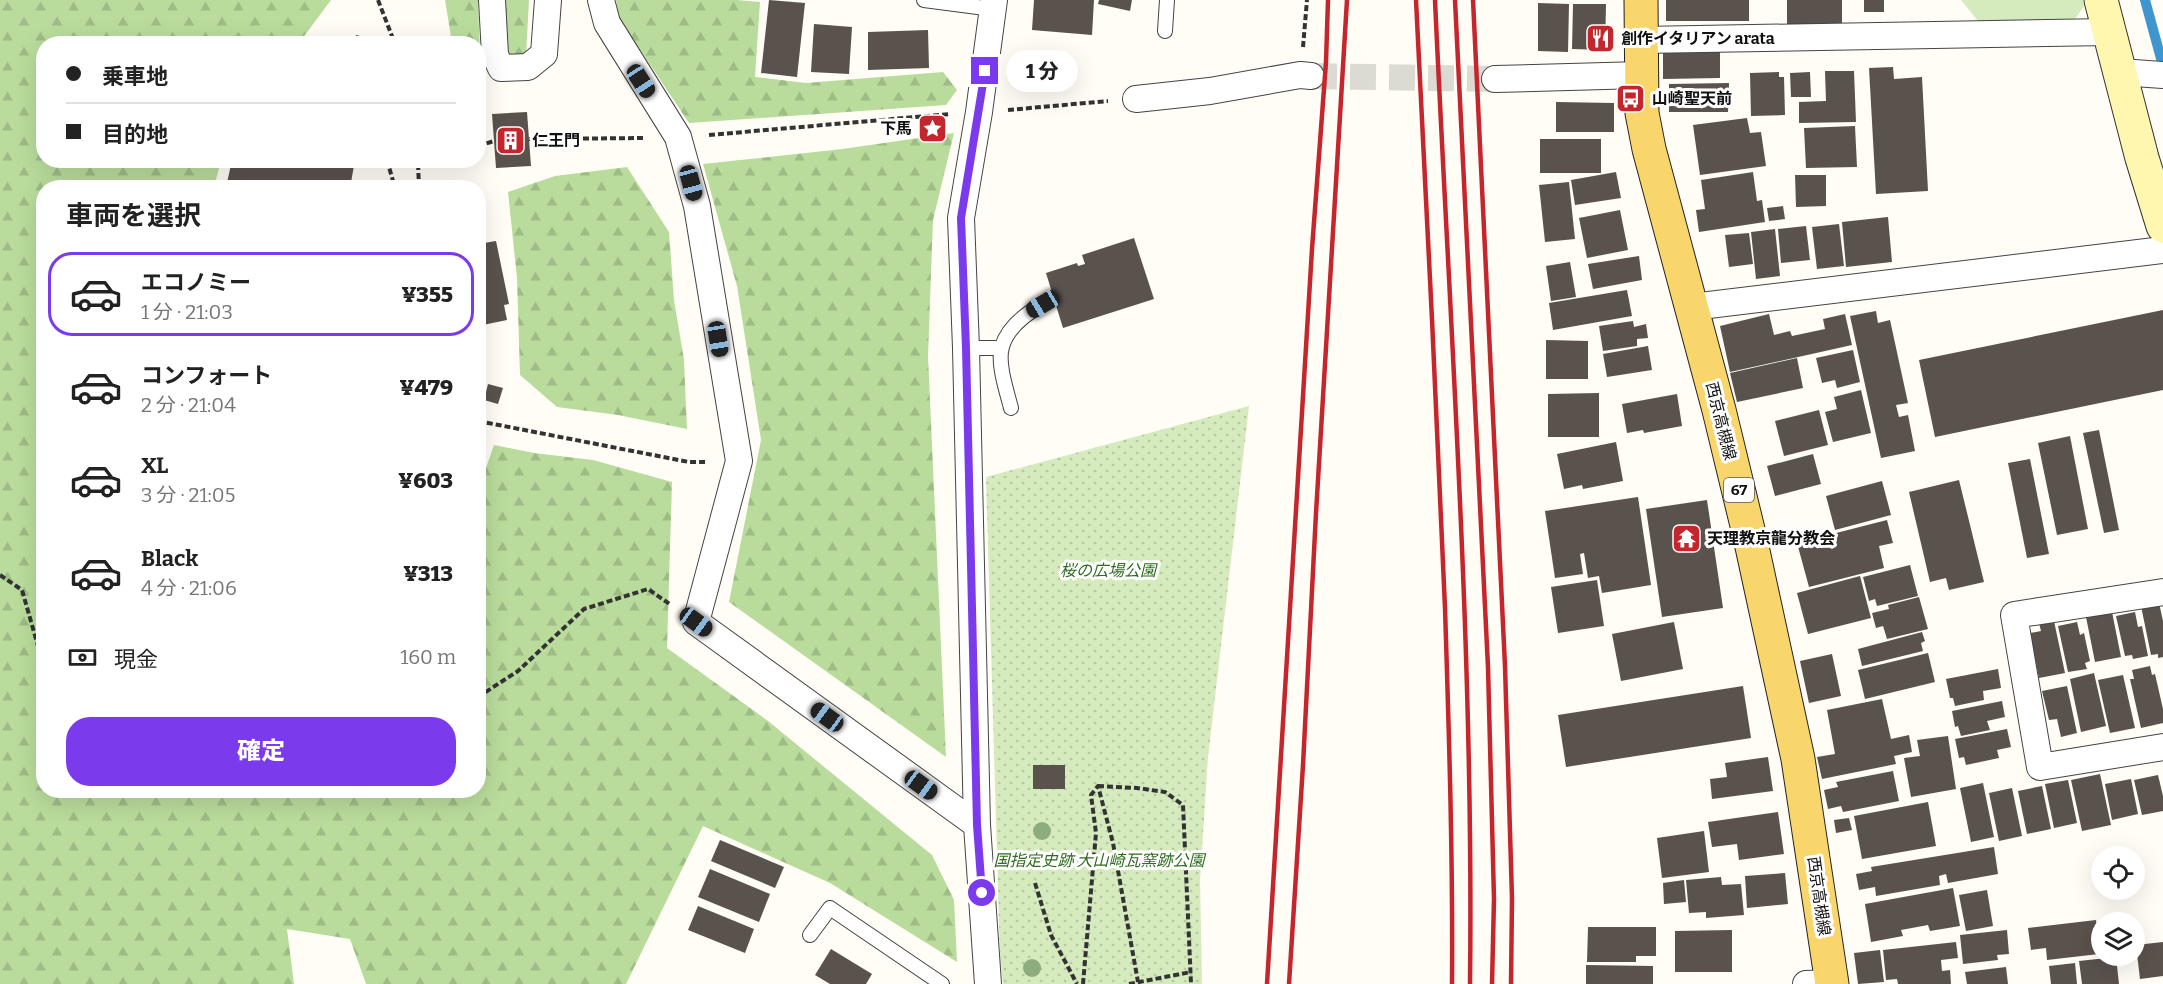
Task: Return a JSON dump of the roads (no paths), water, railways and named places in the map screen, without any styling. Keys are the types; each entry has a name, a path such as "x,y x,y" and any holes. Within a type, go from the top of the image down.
{"main road":[{"name":"西京高槻線","path":"1641,0 1642,113 1649,149 1692,307 1751,542 1794,742 1818,884 1823,984"}],"street":[{"path":"492,0 495,55 501,68 528,66 544,54 548,0"},
{"path":"601,0 607,23 678,137 697,206 739,461 696,622 977,825"},
{"path":"2101,0 2109,32 2144,74 2142,158 2163,226"},
{"path":"988,984 977,825 961,218 979,112 993,4"},
{"path":"1641,40 2109,32"},
{"path":"1495,79 1641,75"},
{"path":"1136,99 1210,91 1306,76"},
{"path":"1692,307 2163,250"},
{"path":"2163,591 2014,615 2040,767 2163,747"}],"lane":[{"path":"924,0 993,4"},
{"path":"1165,31 1167,0"},
{"path":"1011,408 1002,371 1001,348 1012,329 1028,313 1043,304"},
{"path":"966,348 1001,348"},
{"path":"810,935 830,908 942,984"}],"waterway":[{"path":"2145,0 2163,66"}],"tunnel":[{"path":"1311,76 1495,79"}],"railway":[{"path":"1267,984 1312,249 1326,62 1328,0"},
{"path":"1289,984 1347,0"},
{"path":"1416,0 1445,608 1452,984"},
{"path":"1435,0 1465,615 1470,984"},
{"path":"1455,0 1488,667 1494,899 1492,984"},
{"path":"1473,0 1505,666 1512,898 1511,984"}],"place":[{"name":"創作イタリアン arata","path":"1600,38"},
{"name":"山崎聖天前","path":"1631,98"},
{"name":"下馬","path":"933,128"},
{"name":"仁王門","path":"511,140"},
{"name":"天理教京龍分教会","path":"1686,538"}],"park label":[{"name":"桜の広場公園","path":"1108,570"},
{"name":"国指定史跡 大山崎瓦窯跡公園","path":"1099,860"}]}
